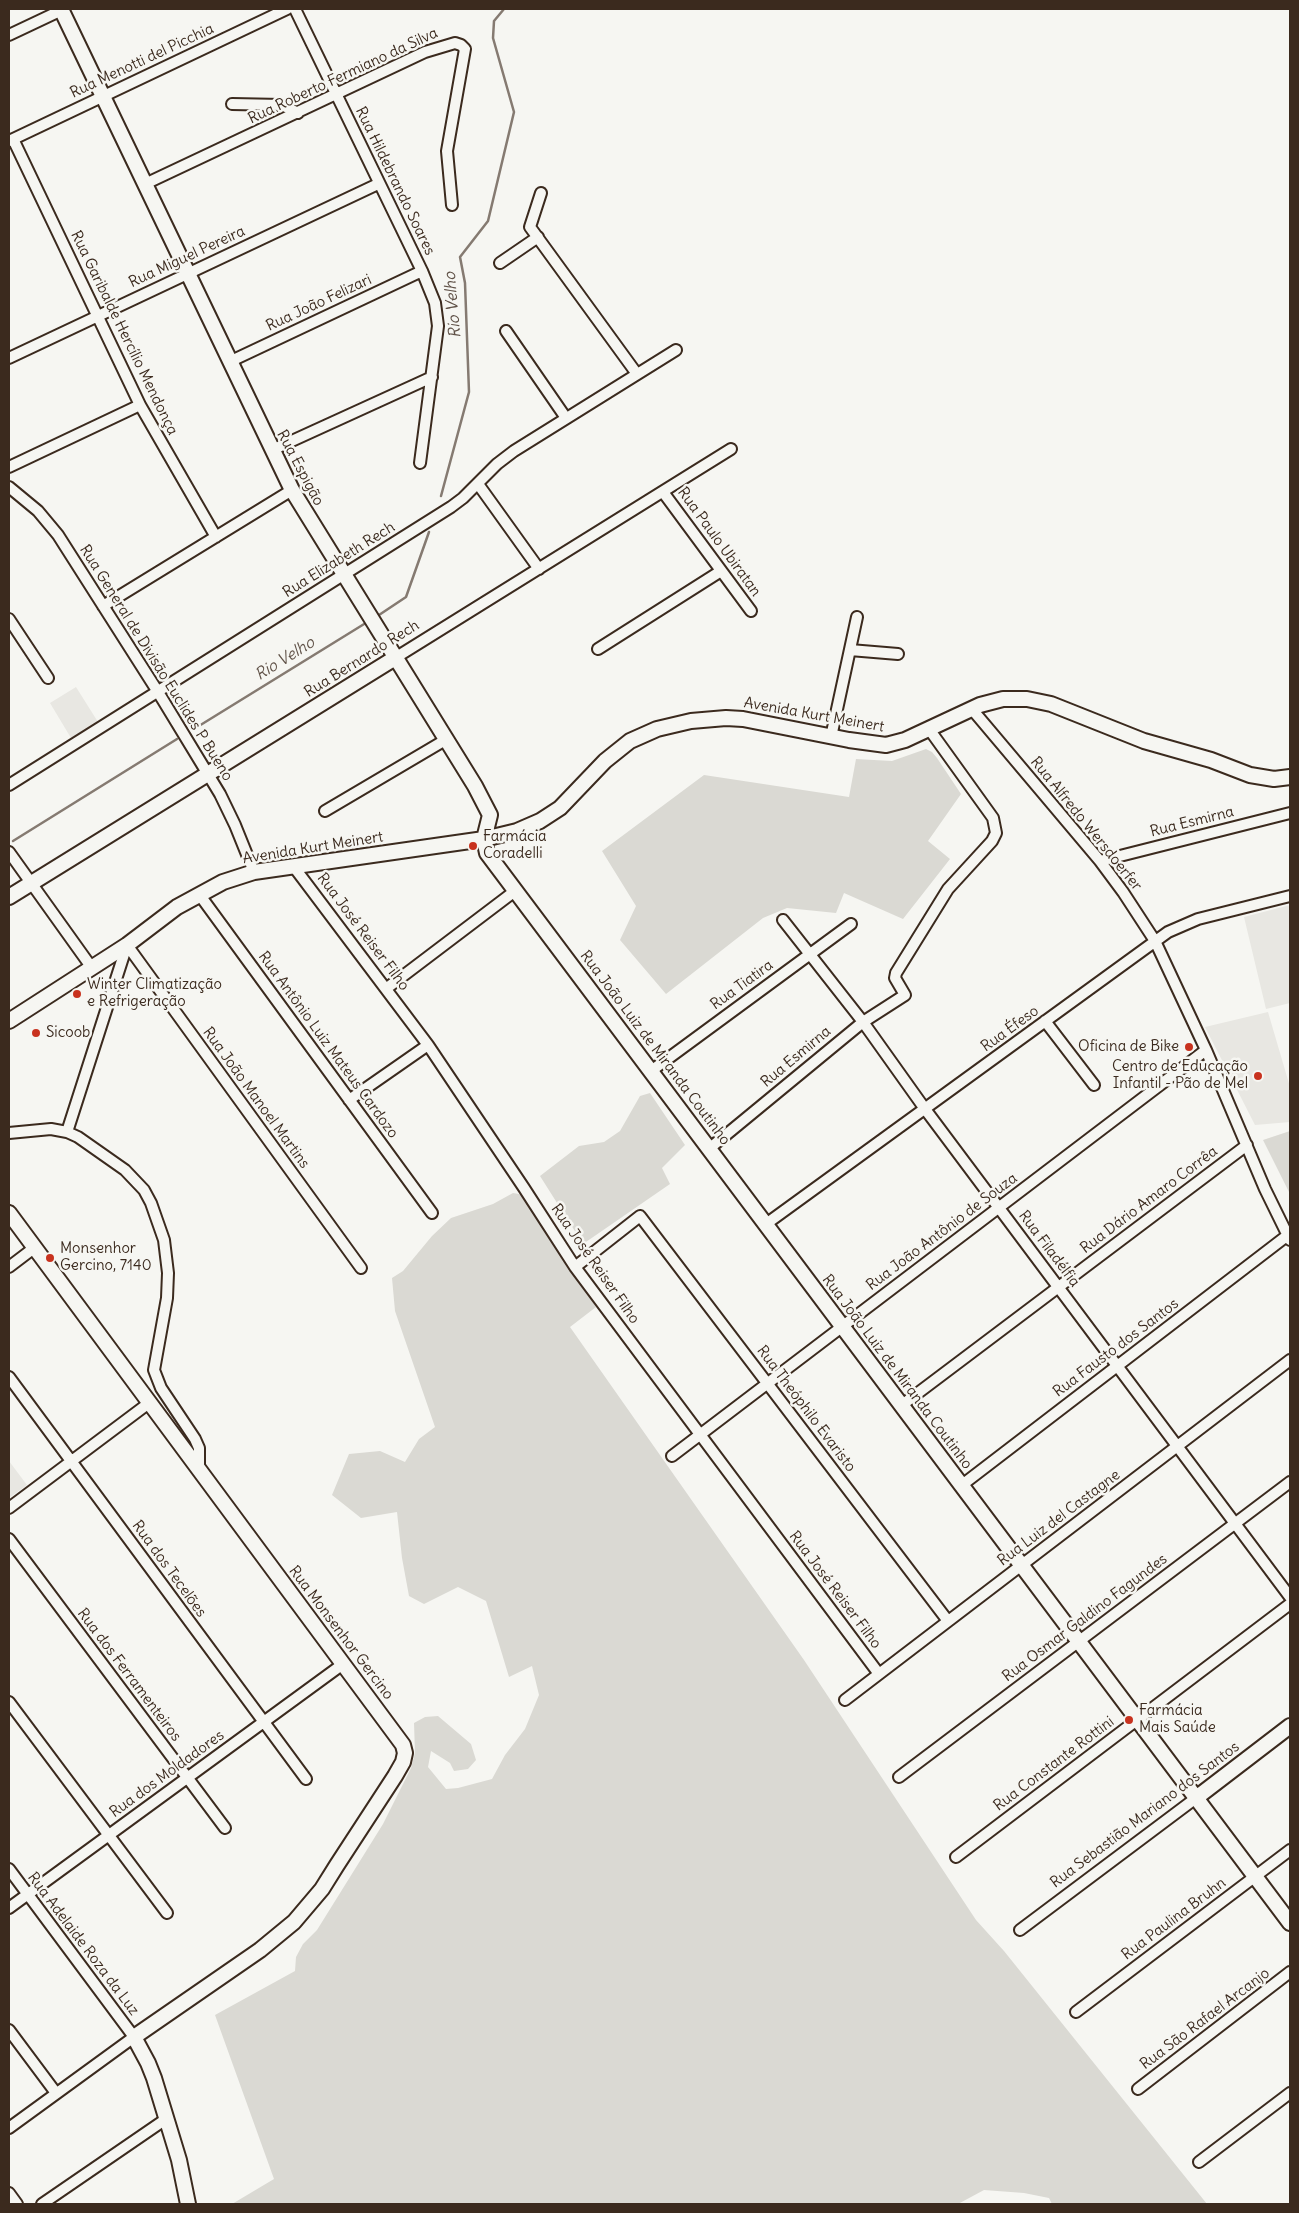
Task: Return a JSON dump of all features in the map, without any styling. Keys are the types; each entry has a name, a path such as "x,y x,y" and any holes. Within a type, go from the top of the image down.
{"main road":[{"name":"Rua Espigão","path":"62,9 292,490 447,740 490,815"},
{"name":"Rua Bernardo Rech","path":"9,897 395,658"},
{"name":"Avenida Kurt Meinert","path":"9,1022 127,945 177,907 223,882 254,872 484,839 524,828 540,821 560,808 605,761 630,742 644,734 670,725 710,719 743,719 831,737 886,745 905,740 971,708 1003,699 1040,701 1059,706 1144,741 1211,760 1250,775 1274,779 1290,777"},
{"path":"484,839 490,815 506,827 524,828"},
{"name":"Rua João Luiz de Miranda Coutinho","path":"484,839 487,852 515,891 710,1148 1290,1923"},
{"name":"Rua Monsenhor Gercino","path":"9,1213 403,1745 405,1753 403,1762 395,1776 322,1888 294,1922 260,1950 134,2037"},
{"name":"Rua Sebastião Mariano dos Santos","path":"1196,1798 1290,1726"},
{"path":"134,2037 148,2063 183,2174 188,2204"}],"street":[{"path":"9,35 62,9"},
{"name":"Rua Menotti del Picchia","path":"11,140 288,9"},
{"name":"Rua Hildebrando Soares","path":"295,9 378,184 422,271 435,303 438,326 420,463"},
{"name":"Rua Roberto Fermiano da Silva","path":"145,184 425,52 455,42 461,44 464,49 447,151 452,205"},
{"path":"232,104 282,105 298,113"},
{"name":"Rua Garibalde Hercílio Mendonça","path":"11,140 140,405 216,537"},
{"name":"Rua Miguel Pereira","path":"9,358 378,184"},
{"path":"541,193 530,227 637,374"},
{"path":"500,263 538,237"},
{"name":"Rua João Felizari","path":"230,362 422,271"},
{"path":"506,331 566,418"},
{"name":"Rua Elizabeth Rech","path":"9,785 451,507 505,458 676,350"},
{"path":"272,450 432,377"},
{"path":"9,467 140,405"},
{"name":"Rua Bernardo Rech","path":"395,658 732,449"},
{"path":"478,484 538,569"},
{"name":"Rua General de Divisão Euclides P Bueno","path":"9,487 48,522 158,692 229,810 254,872"},
{"path":"103,606 292,490"},
{"name":"Rua Paulo Ubiratan","path":"663,492 750,610"},
{"path":"598,649 721,571"},
{"path":"831,737 857,617"},
{"path":"9,619 48,678"},
{"path":"850,650 898,654"},
{"name":"Rua Alfredo Wersdoerfer","path":"971,708 1100,861 1123,892 1155,942 1206,1050 1289,1238"},
{"name":"Rua Esmirna","path":"710,1148 863,1022 905,995 895,978 896,973 945,894 992,841 996,833 993,818 929,729"},
{"path":"325,810 447,740"},
{"name":"Rua Esmirna","path":"1100,861 1290,812"},
{"path":"9,852 92,968"},
{"name":"Rua José Reiser Filho","path":"294,867 387,988 428,1045 516,1174 575,1267 879,1674"},
{"path":"387,988 515,891"},
{"name":"Rua Antônio Luiz Mateus Cardozo","path":"199,894 432,1213"},
{"name":"Rua Éfeso","path":"766,1224 1182,924 1290,896"},
{"name":"Rua Filadélfia","path":"783,920 863,1022 998,1208 1290,1597"},
{"name":"Rua Tiatira","path":"651,1071 851,924"},
{"path":"67,1132 127,945"},
{"name":"Rua João Manoel Martins","path":"127,945 361,1268"},
{"path":"1046,1021 1094,1085"},
{"path":"349,1100 428,1045"},
{"name":"Rua João Antônio de Souza","path":"672,1456 1206,1050"},
{"path":"9,1133 51,1129 67,1132 92,1145 125,1170 144,1190 157,1217 167,1256 168,1273 166,1298 154,1370 161,1388 196,1439 199,1448 199,1470"},
{"name":"Rua Dário Amaro Corrêa","path":"902,1406 1247,1145"},
{"name":"Rua Theóphilo Evaristo","path":"575,1267 640,1216 948,1621"},
{"name":"Rua Fausto dos Santos","path":"962,1485 1117,1366 1289,1238"},
{"path":"9,1267 34,1248"},
{"name":"Rua Luiz del Castagne","path":"845,1700 1290,1360"},
{"name":"Rua dos Tecelões","path":"9,1377 306,1779"},
{"path":"9,1508 149,1403"},
{"name":"Rua Osmar Galdino Fagundes","path":"898,1777 1290,1482"},
{"name":"Rua dos Ferramenteiros","path":"9,1539 225,1828"},
{"name":"Rua Constante Rottini","path":"956,1857 1290,1604"},
{"name":"Rua dos Moldadores","path":"9,1908 343,1664"},
{"path":"9,1702 167,1913"},
{"name":"Rua Sebastião Mariano dos Santos","path":"1020,1930 1196,1798"},
{"name":"Rua Paulina Bruhn","path":"1076,2012 1290,1850"},
{"name":"Rua Adelaide Roza da Luz","path":"9,1868 134,2037"},
{"name":"Rua São Rafael Arcanjo","path":"1138,2089 1290,1972"},
{"path":"9,2030 56,2093"},
{"path":"9,2128 134,2037"},
{"path":"1199,2162 1290,2093"},
{"path":"42,2204 166,2119"},
{"path":"9,2193 17,2204"}],"shaded area":[{"path":"76,687 98,722 71,738 50,703"},
{"path":"926,749 937,758 961,794 928,841 950,859 903,919 844,893 836,913 787,908 763,918 666,994 620,940 636,906 602,851 704,775 849,797 856,759 892,761"},
{"path":"1290,905 1290,1003 1266,1009 1244,917"},
{"name":"Centro de Educação Infantil - Pão de Mel","path":"1268,1012 1290,1087 1290,1122 1255,1125 1205,1027"},
{"path":"650,1093 685,1145 662,1168 670,1184 583,1244 540,1176 579,1146 604,1142 620,1131 640,1096"},
{"path":"1290,1131 1290,1194 1263,1140"},
{"path":"513,1193 519,1194 526,1199 596,1307 570,1327 804,1660 976,1920 1004,1951 1207,2204 1052,2204 1049,2198 1024,2193 984,2190 958,2204 232,2204 274,2179 215,2015 295,1971 296,1957 303,1944 317,1930 383,1824 411,1768 415,1753 414,1723 425,1717 438,1716 471,1744 476,1760 468,1769 454,1771 450,1763 431,1751 428,1767 446,1789 458,1788 492,1779 505,1755 525,1729 539,1695 532,1666 509,1677 486,1601 458,1587 424,1604 409,1596 402,1558 397,1512 361,1518 332,1495 349,1454 380,1451 405,1462 419,1439 435,1427 395,1311 392,1278 403,1271 432,1236 451,1218 493,1204"},
{"path":"9,1461 27,1485 9,1498"}],"waterway":[{"name":"Rio Velho","path":"441,496 469,392 465,283 460,257 488,221 514,112 493,38 494,21 504,9"},
{"name":"Rio Velho","path":"376,617 406,597 429,532"},
{"name":"Rio Velho","path":"194,729 369,621"},
{"name":"Rio Velho","path":"13,841 177,739"}],"place":[{"name":"Farmácia Coradelli","path":"473,846"},
{"name":"Winter Climatização e Refrigeração","path":"77,994"},
{"name":"Sicoob","path":"36,1033"},
{"name":"Oficina de Bike","path":"1189,1047"},
{"name":"Centro de Educação Infantil - Pão de Mel","path":"1258,1076"},
{"name":"Monsenhor Gercino, 7140","path":"50,1258"},
{"name":"Farmácia Mais Saúde","path":"1129,1720"}]}
